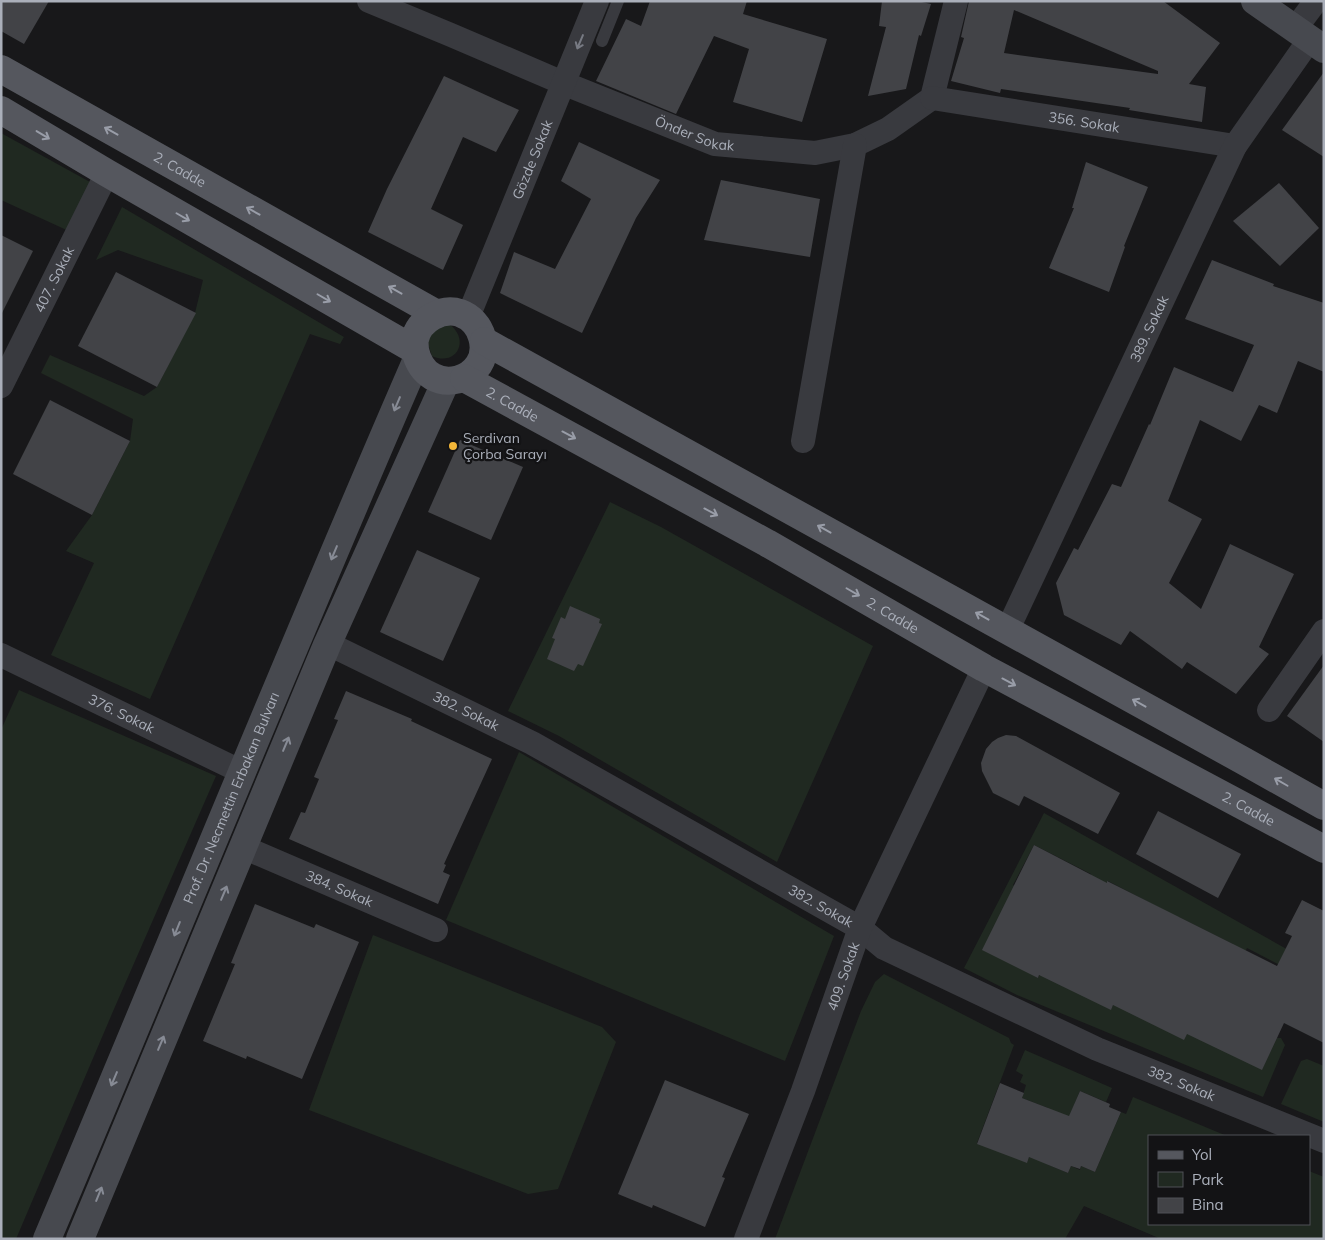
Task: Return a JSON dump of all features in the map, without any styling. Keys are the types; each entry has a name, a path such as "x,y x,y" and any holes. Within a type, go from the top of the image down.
{"main road":[{"path":"1255,1 1310,39"},
{"name":"2. Cadde","path":"1,69 437,314 448,312 468,317"},
{"name":"2. Cadde","path":"1,110 416,355 421,367 436,379 455,380 768,543 984,668 1324,849"},
{"path":"416,355 415,338 420,328 437,314"},
{"path":"455,380 472,373 482,359 484,350 481,332 468,317"},
{"path":"484,341 1324,806"},
{"name":"Prof. Dr. Necmettin Erbakan Bulvarı","path":"47,1239 416,355"},
{"name":"Prof. Dr. Necmettin Erbakan Bulvarı","path":"80,1239 327,645 455,380"}],"street":[{"name":"Önder Sokak","path":"370,1 563,83 715,144 815,153 856,145 888,129 932,98"},
{"name":"Gözde Sokak","path":"468,317 597,1"},
{"path":"932,98 956,1"},
{"name":"389. Sokak","path":"1007,631 1235,146 1310,39 1316,1"},
{"name":"356. Sokak","path":"932,98 1235,146"},
{"path":"803,441 856,145"},
{"name":"407. Sokak","path":"1,386 107,173"},
{"path":"1269,710 1324,631"},
{"name":"382. Sokak","path":"327,645 339,649 532,743 860,928 884,948 1097,1049 1307,1135"},
{"name":"376. Sokak","path":"1,655 242,772"},
{"name":"409. Sokak","path":"746,1239 803,1091 860,928 984,668"},
{"name":"384. Sokak","path":"243,847 436,930"},
{"name":"382. Sokak","path":"1310,1136 1324,1142"}],"lane":[{"path":"602,42 618,1"}],"green space":[{"path":"1,133 90,182 71,232 1,200"},
{"path":"122,207 344,337 340,344 310,334 150,699 51,655 94,563 66,551 92,515 130,441 133,419 41,373 50,355 144,396 157,387 195,313 203,280 118,250 96,260"},
{"path":"449,324 456,330 459,337 460,344 458,350 448,358 432,356 425,335 428,330"},
{"path":"610,502 661,527 873,646 777,862 559,736 508,711"},
{"path":"19,690 216,776 16,1239 1,1239 1,730"},
{"path":"519,752 834,936 785,1061 446,920"},
{"path":"1044,813 1324,970 1303,977 1247,948 1231,980 1217,977 1233,944 1179,917 1163,950 1162,909 1108,881 1089,917 1070,915 1091,874 1034,845 1013,885 1026,892 1038,978 1054,946 1111,1009 1126,978 1200,1007 1262,1069 1277,1038 1281,1038 1285,1045 1263,1097 1017,995 964,968"},
{"path":"373,935 602,1027 616,1042 558,1189 528,1194 309,1110"},
{"path":"884,974 1009,1038 1014,1045 977,1143 1027,1162 1048,1108 1022,1098 1026,1085 1020,1082 1023,1075 1016,1071 1025,1050 1112,1088 1106,1102 1080,1091 1049,1165 1068,1173 1071,1166 1080,1170 1081,1166 1095,1172 1121,1112 1126,1114 1133,1097 1225,1135 1148,1135 1148,1225 1310,1225 1310,1171 1324,1177 1324,1239 1161,1239 1084,1206 1065,1239 775,1239 861,1011 875,982"},
{"path":"1307,1059 1324,1066 1324,1122 1281,1104 1301,1061"}],"building":[{"path":"1,1 49,1 24,44 1,31"},
{"path":"650,1 747,1 743,14 827,39 802,122 733,102 749,49 714,36 676,114 596,81 626,19 641,26"},
{"path":"882,1 917,1 931,4 921,36 919,35 906,89 868,96 886,27 879,26"},
{"path":"969,1 1163,1 1220,43 1189,84 1206,87 1202,122 1129,110 1130,108 1001,89 1000,93 951,81 964,38 961,37","holes":["1014,10 1158,71 1158,74 1004,53"]},
{"path":"1324,72 1324,157 1282,130"},
{"path":"444,76 519,110 496,152 463,137 431,209 463,225 443,270 368,232 387,189"},
{"path":"579,142 660,180 636,218 582,333 500,293 514,252 555,269 591,199 561,181"},
{"path":"1086,162 1148,187 1124,246 1109,292 1049,268 1074,208 1072,208"},
{"path":"721,180 820,199 810,257 704,240"},
{"path":"1279,183 1319,228 1280,266 1233,221"},
{"path":"1,235 33,251 1,315"},
{"path":"1212,260 1274,284 1273,286 1324,303 1324,372 1298,361 1277,413 1259,405 1241,441 1200,420 1168,501 1202,519 1169,583 1201,609 1230,544 1294,574 1259,647 1269,654 1236,694 1187,662 1182,669 1130,631 1121,645 1064,615 1056,583 1074,548 1078,550 1112,484 1121,487 1174,367 1233,392 1254,345 1185,319"},
{"path":"116,272 196,313 157,387 78,346"},
{"path":"50,400 130,441 92,515 13,474"},
{"path":"460,440 523,467 491,540 428,512"},
{"path":"417,550 480,578 443,661 380,632"},
{"path":"570,606 600,619 599,623 602,624 583,666 578,664 574,671 547,659 555,639 552,638 561,617 565,619"},
{"path":"1324,665 1324,742 1287,716"},
{"path":"346,691 412,719 411,721 492,759 444,864 446,865 443,872 450,875 438,904 289,839 301,812 305,813 319,779 314,777 338,720 334,719"},
{"path":"1006,735 1016,736 1120,793 1098,834 1024,796 1019,806 993,793 982,771 981,763 986,749 992,742"},
{"path":"1158,811 1241,854 1218,898 1136,854"},
{"path":"1034,845 1277,966 1292,936 1285,933 1302,900 1324,911 1324,1043 1284,1023 1262,1070 1187,1034 1184,1040 1113,1005 1111,1010 1039,975 1038,978 982,950"},
{"path":"255,904 314,928 316,924 359,942 302,1079 247,1056 246,1059 203,1041 235,964 231,963"},
{"path":"665,1080 749,1114 722,1177 725,1178 705,1227 653,1205 652,1208 618,1194"},
{"path":"1000,1083 1024,1093 1022,1098 1069,1116 1080,1091 1110,1104 1109,1107 1121,1112 1095,1172 1081,1166 1080,1169 1071,1166 1068,1173 1029,1157 1027,1163 977,1144"}],"place":[{"name":"Serdivan Çorba Sarayı","path":"453,446"}]}
